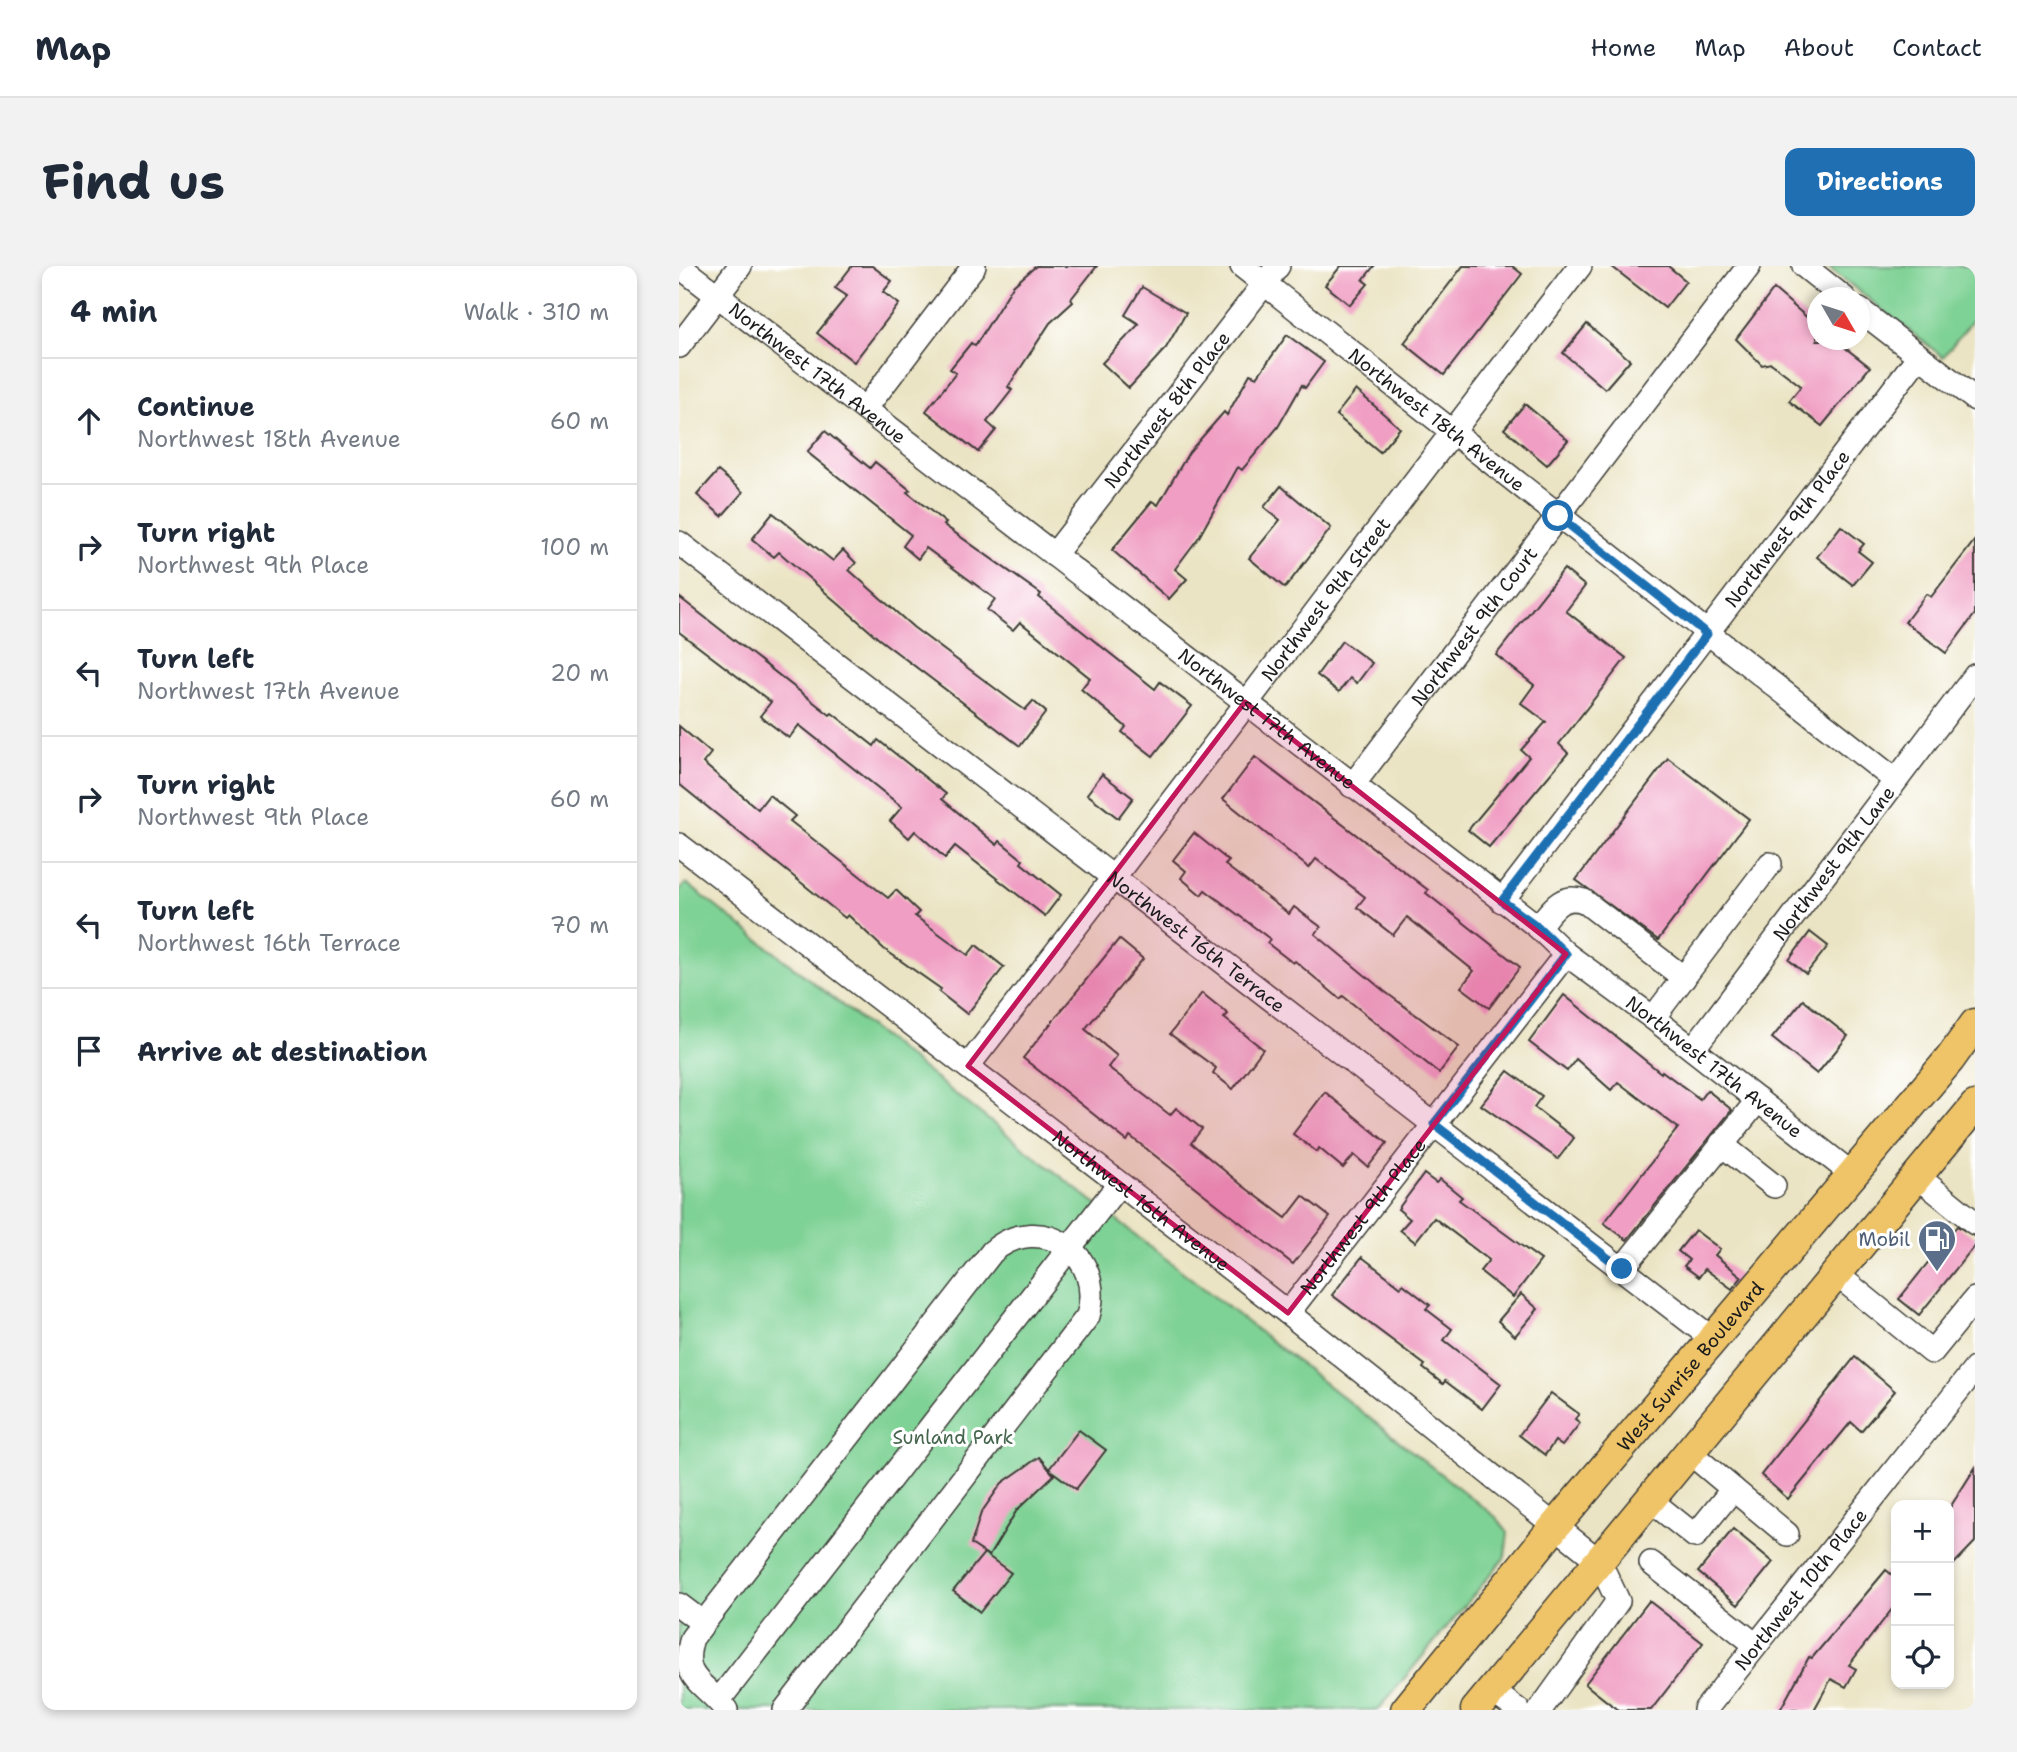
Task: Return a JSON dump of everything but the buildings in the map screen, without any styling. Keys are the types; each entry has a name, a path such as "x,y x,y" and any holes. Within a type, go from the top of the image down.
{"main road":[{"name":"West Sunrise Boulevard","path":"1405,1710 1555,1526 1950,1059 1975,1024"},
{"path":"1484,1700 1975,1106"}],"street":[{"name":"Northwest 17th Avenue","path":"679,266 1538,927 1566,954 1653,1018 1852,1174"},
{"path":"679,346 740,266"},
{"path":"865,409 974,266"},
{"name":"Northwest 18th Avenue","path":"1242,266 1271,275 1452,431 1895,780"},
{"name":"Northwest 9th Street","path":"968,1066 1113,880 1245,702 1580,266"},
{"name":"Northwest 9th Court","path":"1352,786 1749,266"},
{"path":"1804,266 1830,287"},
{"name":"Northwest 8th Place","path":"1054,555 1271,275"},
{"path":"1870,318 1975,399"},
{"name":"Northwest 9th Place","path":"1502,901 1919,356"},
{"name":"Northwest 16th Terrace","path":"679,543 1113,880 1714,1340"},
{"name":"Northwest 9th Lane","path":"1693,1049 1975,676"},
{"name":"Northwest 16th Avenue","path":"679,845 1288,1313 1599,1561"},
{"path":"1653,1018 1770,864"},
{"path":"1538,927 1558,902 1575,898 1584,901 1683,978"},
{"name":"Northwest 9th Place","path":"1288,1313 1566,954"},
{"path":"1622,1269 1758,1100"},
{"path":"1721,1144 1773,1186"},
{"path":"1917,1176 1975,1223"},
{"path":"785,1710 1080,1329 1092,1299 1091,1281 1085,1264 1067,1249 1052,1237 1037,1236 1004,1241 992,1252 692,1638 684,1661 688,1675 723,1705 1067,1249 1119,1184"},
{"path":"1836,1274 1932,1352 1975,1299"},
{"name":"Northwest 10th Place","path":"1705,1710 1975,1369"},
{"path":"1689,1452 1787,1534"},
{"path":"1650,1500 1695,1536 1733,1489"},
{"path":"1540,1710 1618,1601 1599,1561"},
{"path":"1651,1563 1756,1645"},
{"path":"679,1605 703,1623"},
{"path":"1484,1700 1518,1710"}],"highlighted area":[{"path":"1245,702 1566,954 1288,1313 968,1066"}],"green space":[{"path":"1827,266 1975,266 1975,317 1943,357 1870,300 1870,287 1854,287"},
{"name":"Sunland Park","path":"686,883 1497,1518 1508,1533 1505,1557 1378,1710 679,1710 679,891"}],"place":[{"name":"Mobil","path":"1937,1273"}],"route":[{"path":"1558,516 1707,634 1502,901 1538,927 1566,954 1434,1124 1622,1269"}]}
